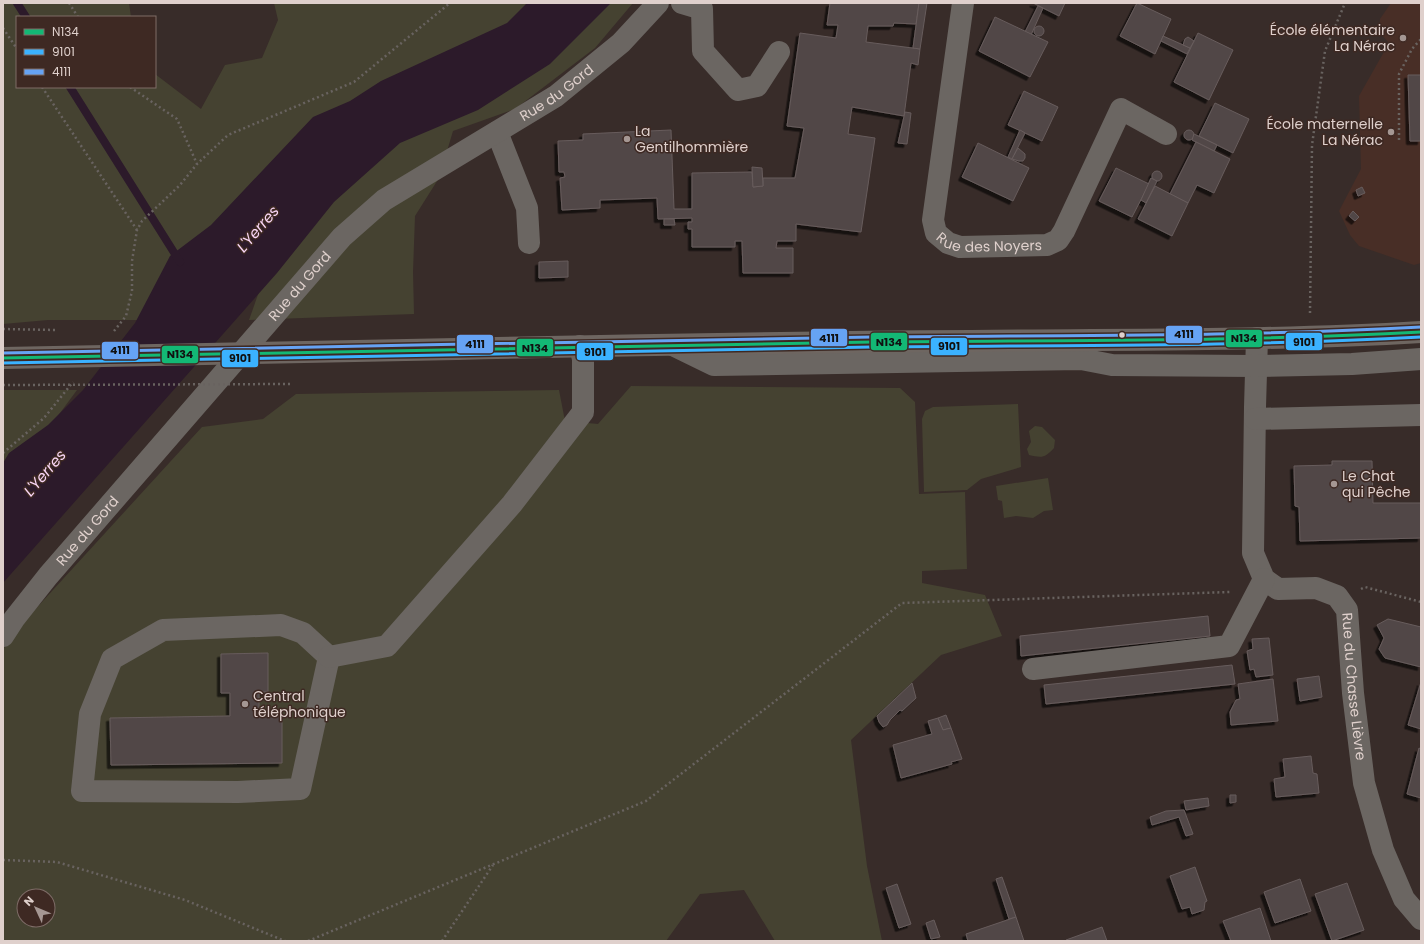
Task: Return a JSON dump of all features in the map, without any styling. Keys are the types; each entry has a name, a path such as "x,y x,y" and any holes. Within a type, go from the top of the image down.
{"main road":[{"path":"3,358 580,346 1257,338 1354,336 1421,332"}],"street":[{"name":"Rue du Gord","path":"3,636 14,619 48,576 342,237 384,200 556,96 621,43 658,3"},
{"path":"682,3 702,9 703,51 738,90 757,86 779,52"},
{"name":"Rue des Noyers","path":"963,3 933,220 936,233 948,243 960,247 1046,245 1058,240 1064,231 1121,109 1166,134"},
{"path":"497,132 527,208 529,244"},
{"path":"1033,668 1229,646 1261,585 1253,553 1257,338"},
{"path":"673,345 714,365 1081,359 1112,365 1256,366 1352,364 1421,359"},
{"path":"329,656 387,646 512,504 583,412 583,359 580,346"},
{"path":"1255,419 1421,416"},
{"name":"Rue du Chasse Lièvre","path":"1261,585 1278,589 1316,588 1337,596 1347,610 1353,694 1364,783 1383,850 1404,899 1421,919"},
{"path":"281,625 304,633 329,656 300,789 238,792 82,791 90,714 112,659 163,630 281,625"}],"path":[{"path":"69,3 77,16"},
{"path":"126,316 132,291 132,260 138,230 142,221 180,185 197,164 228,135 354,82 450,3"},
{"path":"1309,337 1312,145 1325,51 1345,3"},
{"path":"3,28 16,48"},
{"path":"1399,140 1398,74 1412,49 1421,39"},
{"path":"43,88 138,230"},
{"path":"131,88 177,119 197,164"},
{"path":"3,386 291,384"},
{"path":"3,453 44,418"},
{"path":"308,941 646,801 902,603 1261,585"},
{"path":"1337,596 1365,587 1421,602"},
{"path":"3,860 57,862 185,900 285,941"},
{"path":"442,941 493,865"}],"shaded area":[{"path":"3,3 129,3 131,16 16,16 16,88 156,88 156,75 201,109 225,65 262,58 278,20 274,3 550,3 151,320 48,320 3,324"},
{"path":"583,3 633,3 595,48 515,109 453,131 439,178 415,216 413,272 414,314 249,320 272,255 340,176"},
{"name":"École maternelle La Nérac","path":"1391,3 1421,3 1421,263 1414,265 1359,246 1350,235 1339,211 1361,169 1359,96 1389,43 1380,33 1380,19"},
{"path":"631,386 900,388 915,402 919,494 965,492 967,569 922,571 922,583 985,595 1002,636 941,655 851,740 867,866 882,941 775,941 744,890 700,894 666,941 3,941 3,650 10,637 202,427 263,419 296,394 559,390 565,421 598,424"},
{"path":"3,390 77,390 3,490"},
{"path":"1018,404 1021,467 981,479 967,490 924,492 922,419 925,411 933,407"},
{"path":"1035,426 1042,427 1055,440 1054,448 1048,454 1037,457 1029,455 1027,449 1031,442 1029,431"},
{"path":"1048,478 1053,510 1044,511 1033,518 1016,516 1004,518 1002,501 998,500 996,486"}],"water":[{"name":"L'Yerres","path":"527,3 611,3 550,64 478,110 400,143 334,202 277,273 3,583 3,463 9,453 48,425 83,390 135,323 170,256 211,225 313,117 350,101 381,81 507,23"}],"building":[{"name":"La Gentilhommière","path":"830,3 919,3 916,24 894,23 893,26 868,26 866,42 920,49 918,65 911,63 904,116 852,107 848,134 875,138 861,232 796,224 796,241 777,241 776,248 793,248 793,273 743,273 742,241 735,241 735,247 692,247 692,229 688,229 688,222 692,222 692,218 658,219 657,198 600,200 600,208 562,210 560,178 565,177 564,172 559,172 558,141 583,140 583,134 671,130 674,209 692,209 692,173 752,172 753,187 763,186 763,178 795,178 804,128 787,126 800,33 836,38 838,25 827,25"},
{"path":"919,3 927,3 920,49 913,48"},
{"path":"1033,3 1065,3 1059,16"},
{"path":"1137,3 1171,19 1155,54 1120,36"},
{"path":"1038,6 1043,8 1031,35 1025,32"},
{"path":"995,17 1048,42 1030,77 979,51"},
{"path":"1037,26 1041,26 1043,27 1043,35 1037,36 1034,33 1034,29"},
{"path":"1198,33 1233,50 1209,100 1174,82"},
{"path":"1163,36 1190,48 1187,54 1161,41"},
{"path":"1188,37 1194,41 1190,48 1183,45 1185,39"},
{"path":"1408,75 1421,75 1421,141 1410,141"},
{"path":"1024,91 1058,107 1042,141 1008,125"},
{"path":"1215,103 1249,119 1233,153 1199,136"},
{"path":"905,112 911,113 907,144 898,143"},
{"path":"1020,130 1025,133 1012,159 1008,157"},
{"path":"1187,130 1191,130 1193,131 1193,139 1187,140 1184,137 1184,133"},
{"path":"1194,134 1217,145 1214,151 1192,140"},
{"path":"1196,142 1230,159 1214,193 1197,185 1188,203 1170,194"},
{"path":"978,143 1029,168 1013,201 962,177"},
{"path":"1018,148 1025,154 1023,161 1012,159"},
{"path":"752,167 762,168 763,186 753,187"},
{"path":"1116,168 1149,184 1132,217 1099,201"},
{"path":"1155,171 1159,171 1161,172 1161,180 1155,181 1152,178 1152,174"},
{"path":"1151,178 1157,181 1146,203 1141,200"},
{"path":"1155,186 1188,203 1172,236 1138,219"},
{"path":"1362,187 1365,193 1358,196 1356,190"},
{"path":"1353,211 1359,217 1355,221 1349,216"},
{"path":"664,219 674,219 675,225 664,225"},
{"path":"568,261 568,277 539,278 539,262"},
{"name":"Le Chat qui Pêche","path":"1332,461 1372,461 1373,503 1421,503 1421,538 1300,541 1299,507 1295,506 1294,466 1332,465"},
{"path":"1208,616 1210,636 1021,656 1020,636"},
{"path":"1388,619 1421,627 1421,667 1385,658 1379,649 1384,638 1377,625"},
{"path":"1269,638 1273,675 1256,677 1254,669 1250,670 1247,651 1253,649 1252,639"},
{"name":"Central téléphonique","path":"268,653 268,692 259,692 259,715 282,715 282,763 111,765 110,718 230,716 230,693 221,693 221,654"},
{"path":"1232,665 1235,684 1046,704 1044,685"},
{"path":"1319,676 1322,697 1300,701 1297,679"},
{"path":"1273,679 1278,721 1231,725 1230,712 1236,700 1240,699 1238,684"},
{"path":"1421,682 1421,729 1408,725"},
{"path":"912,683 916,698 902,711 900,710 887,725 883,727 877,716"},
{"path":"946,715 951,728 943,730 938,718"},
{"path":"938,718 943,730 951,728 962,759 951,762 952,764 901,778 893,745 932,734 928,721"},
{"path":"1419,748 1421,749 1421,798 1407,794"},
{"path":"1311,756 1313,773 1317,774 1319,793 1276,797 1274,779 1285,777 1283,759"},
{"path":"1230,795 1236,795 1236,802 1230,803"},
{"path":"1208,798 1209,806 1186,810 1184,801"},
{"path":"1184,810 1193,834 1186,836 1179,817 1152,825 1150,817 1166,811"},
{"path":"1195,867 1207,901 1205,902 1204,910 1192,914 1190,907 1182,909 1170,876"},
{"path":"1002,877 1016,917 1009,919 996,879"},
{"path":"1300,879 1311,911 1275,923 1264,892"},
{"path":"1347,883 1364,930 1332,941 1315,894"},
{"path":"897,884 911,924 899,928 886,888"},
{"path":"1260,908 1271,941 1231,941 1223,921"},
{"path":"1016,917 1024,941 968,941 966,934"},
{"path":"934,920 940,937 931,939 926,923"},
{"path":"1102,927 1107,941 1066,941 1066,940"}],"waterway":[{"path":"17,3 25,16"},
{"path":"71,88 180,262"}],"transit line":[{"name":"4111","path":"3,353 872,337 1215,334 1421,327"},
{"name":"N134","path":"3,358 872,342 1284,338 1421,332"},
{"name":"9101","path":"3,363 872,347 1215,344 1421,337"}],"place":[{"name":"École élémentaire La Nérac","path":"1403,38"},
{"name":"École maternelle La Nérac","path":"1391,132"},
{"name":"La Gentilhommière","path":"627,139"},
{"name":"Le Chat qui Pêche","path":"1334,484"},
{"name":"Central téléphonique","path":"245,704"}]}
